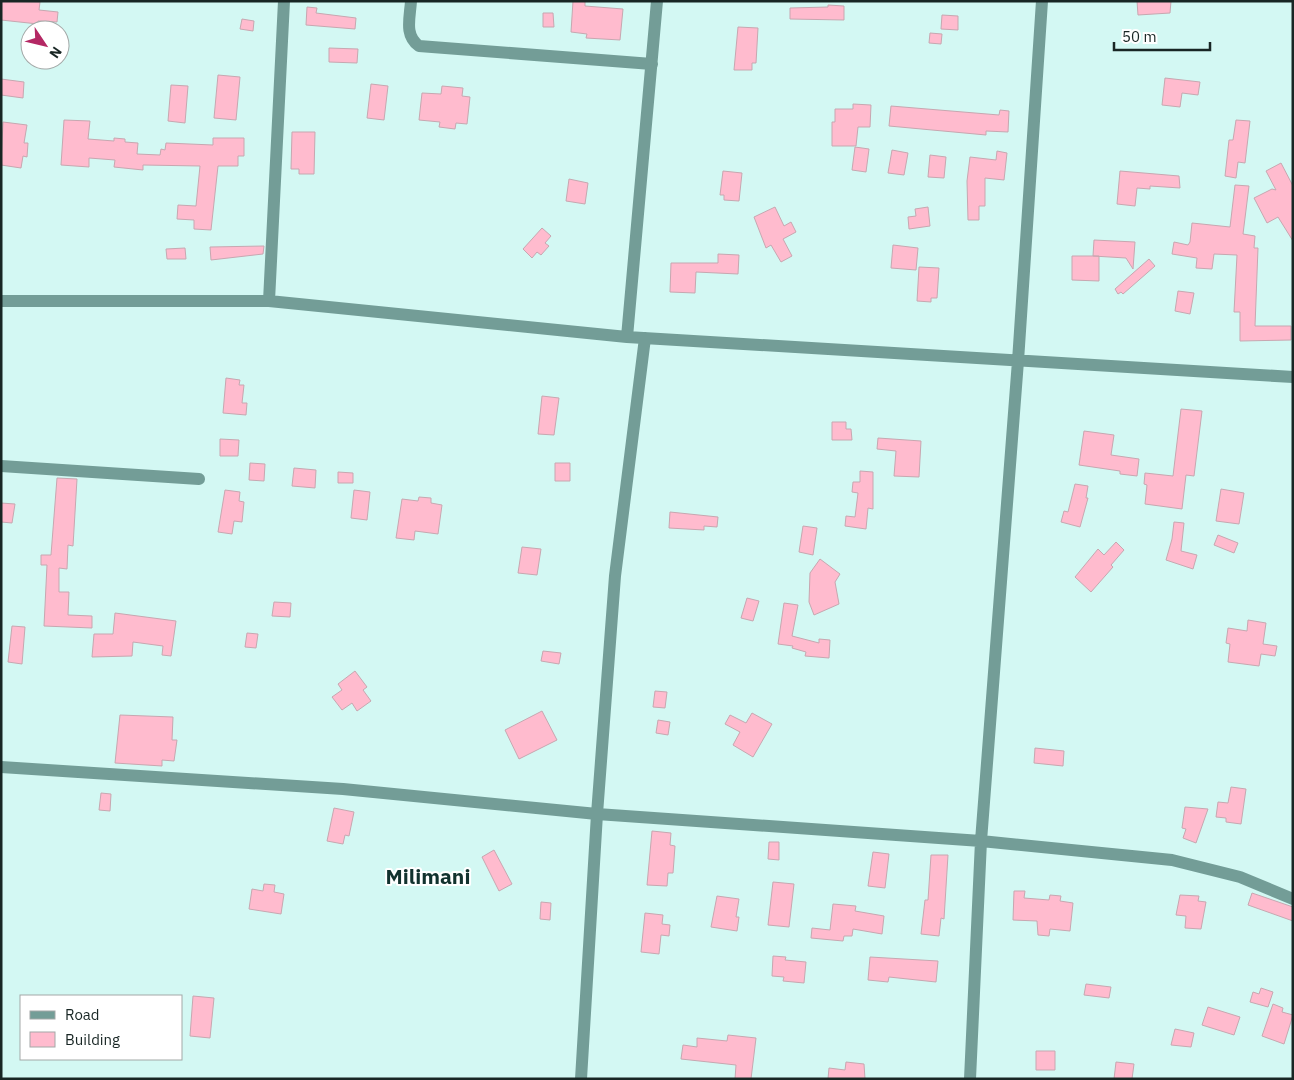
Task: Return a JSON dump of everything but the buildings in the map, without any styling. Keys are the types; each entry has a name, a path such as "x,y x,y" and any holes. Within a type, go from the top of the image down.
{"street":[{"path":"268,301 284,1"},
{"path":"411,1 408,34 412,41 419,46 652,64"},
{"path":"627,336 657,1"},
{"path":"970,1079 981,841 1018,361 1042,1"},
{"path":"1,301 268,301 644,338 1293,377"},
{"path":"581,1079 597,814 615,576 644,338"},
{"path":"1,466 199,479"},
{"path":"1,767 343,789 597,814 981,841 1172,860 1240,878 1293,899"}],"district":[{"name":"Milimani","path":"428,877"}]}
